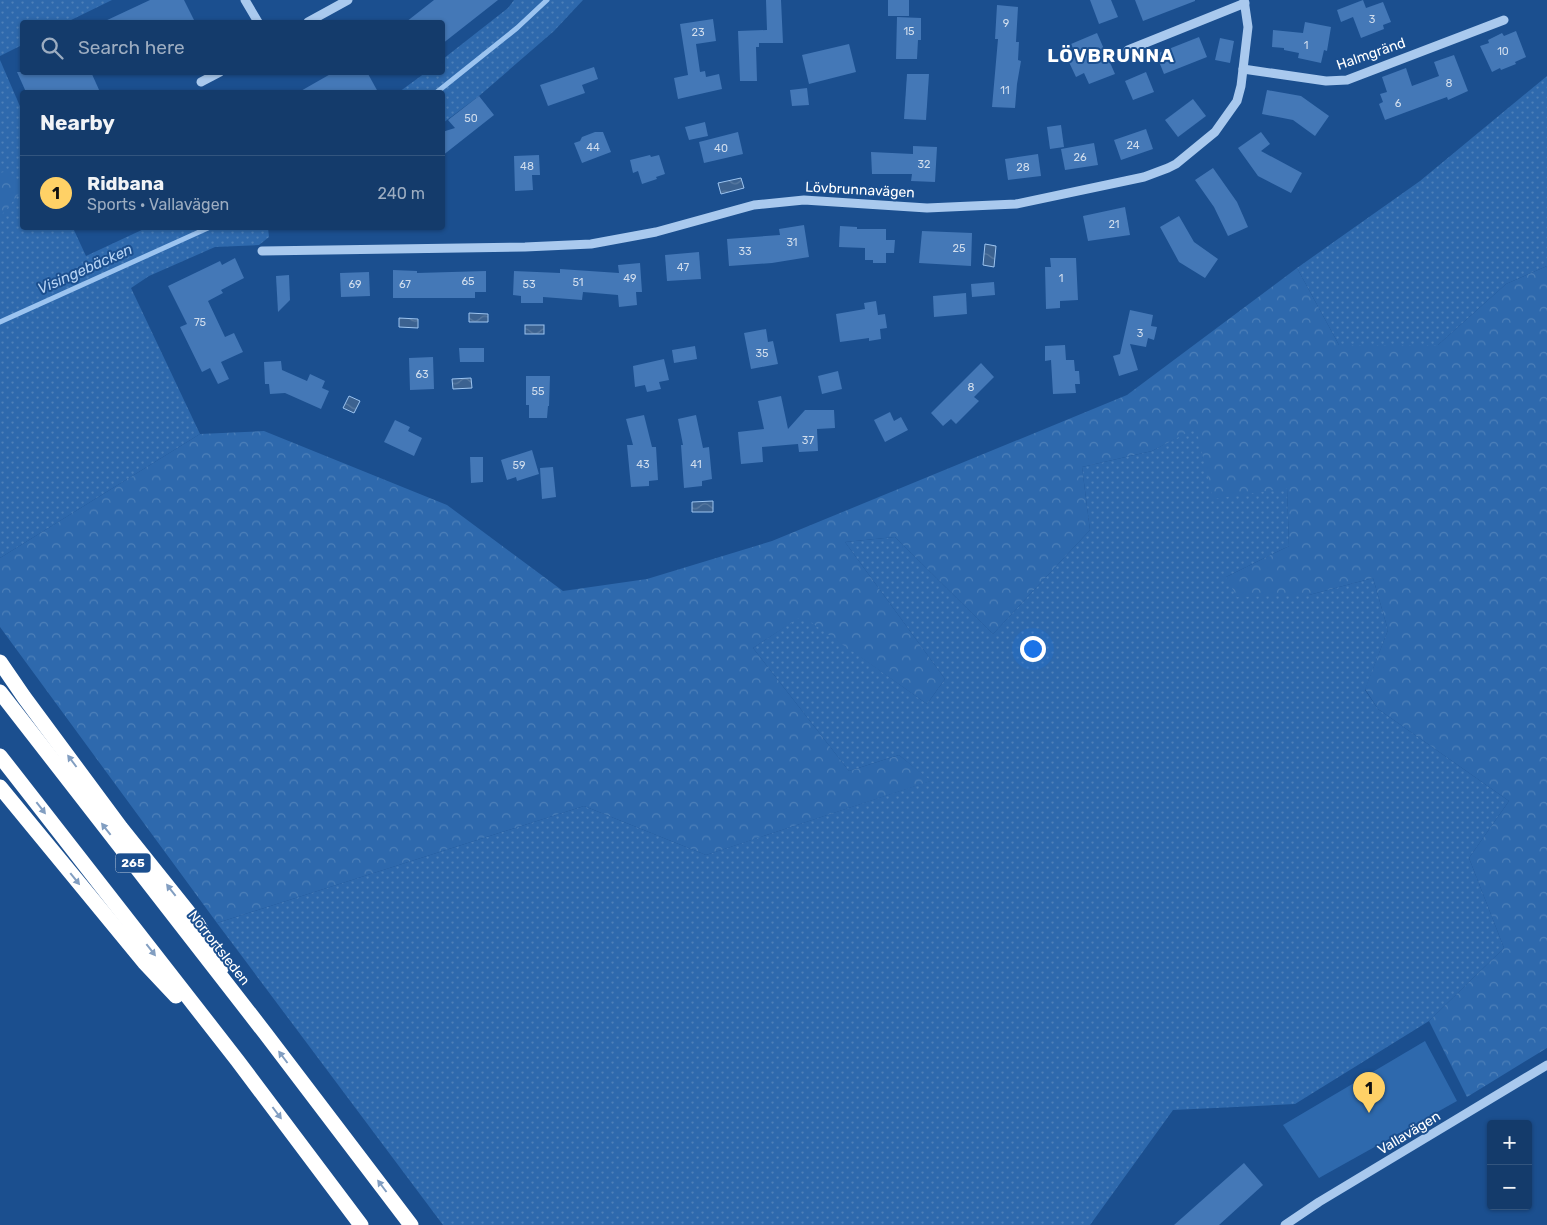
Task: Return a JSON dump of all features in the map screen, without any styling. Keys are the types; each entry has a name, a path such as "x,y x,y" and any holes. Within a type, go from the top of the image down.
{"highway":[{"path":"0,662 115,820 197,923 265,1033"},
{"name":"Norrortsleden","path":"0,692 265,1033 411,1225"},
{"name":"265","path":"0,756 237,1060 361,1225"},
{"path":"0,787 144,962 237,1060"}],"street":[{"path":"245,0 257,20"},
{"path":"312,20 348,0"},
{"path":"1128,50 1245,1"},
{"name":"Lövbrunnavägen","path":"262,251 525,247 591,244 656,232 754,205 804,200 927,208 1016,204 1144,178 1176,164 1215,132 1237,101 1248,27 1245,1"},
{"name":"Halmgränd","path":"1243,69 1326,81 1347,80 1504,20"},
{"path":"201,82 214,75"},
{"name":"Vallavägen","path":"1285,1225 1547,1065"}],"green space":[{"path":"0,0 112,0 71,20 20,20 20,46 0,56"},
{"path":"514,0 583,0 554,31 479,96 445,122 445,90 402,90 422,75 445,75 445,57 508,8"},
{"path":"0,60 20,106 20,230 74,230 86,256 142,230 268,230 269,237 259,245 215,247 149,276 131,288 200,434 0,558"},
{"path":"1547,76 1547,266 1506,284 1438,345 1339,345 1297,268 1420,181"},
{"path":"7,171 20,187 20,192 0,217 0,173"},
{"path":"1547,266 1547,1048 1467,1097 1429,1021 1504,948 1469,858 1509,801 1378,709 1365,689 1388,630 1373,578 1309,595 1237,597 1226,577 1289,546 1287,488 1213,499 1196,428 1152,451 1082,467 1090,530 993,634 895,537 845,542 945,679 927,704 802,616 753,648 849,771 899,755 931,781 706,855 584,806 217,923 0,627 0,558 200,434 264,431 447,505 563,591 647,579 772,541 1127,395 1297,268 1339,345 1438,345 1506,284"},
{"path":"1196,427 1287,488 1289,546 1226,577 1309,595 1373,578 1388,630 1365,690 1378,709 1509,801 1469,858 1504,948 1429,1021 1295,1104 1173,1110 1090,1225 443,1225 217,923 584,806 706,855 930,781 899,755 849,771 753,648 802,615 927,704 945,679 845,542 895,537 993,634 1090,530 1082,467 1152,451"},
{"path":"1425,1041 1457,1101 1319,1178 1283,1125"}],"water":[{"path":"741,178 744,188 721,194 718,183"},
{"path":"985,244 996,246 994,267 983,265"},
{"path":"469,313 488,314 488,322 469,322"},
{"path":"399,318 418,319 418,328 399,327"},
{"path":"525,325 544,325 544,334 525,334"},
{"path":"471,378 472,388 453,389 452,379"},
{"path":"349,396 360,401 354,413 343,408"},
{"path":"713,501 713,512 692,512 692,502"}],"building":[{"path":"150,0 184,0 194,20 107,20"},
{"path":"434,0 498,0 445,42 445,20 409,20"},
{"path":"766,0 781,0 783,43 759,43 759,47 756,47 757,81 740,81 738,31 767,30"},
{"path":"888,0 909,0 909,16 888,16"},
{"path":"1090,0 1111,0 1118,17 1099,24"},
{"path":"1135,0 1195,0 1195,1 1143,21"},
{"path":"1363,0 1366,8 1383,2 1391,22 1383,25 1384,29 1361,38 1353,17 1341,22 1337,10"},
{"path":"997,5 1018,7 1016,42 1019,42 1018,60 1021,61 1015,108 992,107 998,39 995,39"},
{"path":"897,17 921,18 921,40 918,40 917,59 896,59"},
{"path":"713,19 716,41 696,44 700,72 705,71 706,77 719,74 722,89 678,99 674,78 688,75 680,24"},
{"path":"1305,22 1331,27 1327,51 1324,50 1321,63 1298,58 1299,53 1284,50 1284,48 1272,47 1273,30 1303,33"},
{"path":"1516,31 1526,57 1515,62 1516,64 1492,72 1480,46 1489,43 1488,40 1502,33 1504,36"},
{"path":"1097,33 1115,74 1089,84 1084,73 1076,77 1068,60 1077,56 1071,44"},
{"path":"1199,37 1207,57 1164,74 1156,54"},
{"path":"1220,38 1234,41 1230,63 1215,60"},
{"path":"849,44 856,72 809,84 802,55"},
{"path":"1454,55 1468,91 1448,100 1447,97 1385,120 1379,104 1383,102 1380,94 1387,92 1382,77 1406,68 1412,86 1439,76 1434,62"},
{"path":"594,67 598,79 582,85 585,93 548,106 540,85"},
{"path":"17,72 20,72 20,75 92,75 99,90 25,90"},
{"path":"1146,72 1154,92 1133,100 1125,81"},
{"path":"907,74 929,74 926,120 904,119"},
{"path":"329,75 369,75 377,90 302,90"},
{"path":"807,88 809,105 792,106 790,90"},
{"path":"1267,90 1301,96 1329,116 1315,136 1293,120 1262,114"},
{"path":"479,96 494,115 445,154 445,131 455,128 448,120"},
{"path":"1193,99 1206,116 1178,137 1165,120"},
{"path":"705,122 708,136 689,140 685,127"},
{"path":"1061,125 1064,147 1050,149 1047,127"},
{"path":"1146,129 1153,149 1121,160 1114,140"},
{"path":"595,132 603,132 611,152 582,163 574,143 580,141 582,137"},
{"path":"738,132 743,154 704,163 699,142"},
{"path":"1261,132 1270,144 1261,151 1302,173 1291,193 1258,176 1238,148"},
{"path":"1094,143 1098,165 1065,170 1061,149"},
{"path":"913,146 937,147 935,182 911,181 912,174 872,174 871,152 913,154"},
{"path":"1038,154 1041,176 1008,180 1005,159"},
{"path":"539,155 540,175 532,175 533,190 515,191 514,156"},
{"path":"650,155 651,157 659,155 665,174 642,184 638,171 633,173 630,160"},
{"path":"1213,168 1237,202 1248,227 1228,236 1214,207 1195,180"},
{"path":"1125,207 1130,235 1088,241 1083,216"},
{"path":"1179,216 1194,242 1218,259 1205,278 1179,262 1160,227"},
{"path":"804,225 809,257 772,263 729,266 727,239 780,235 779,229"},
{"path":"840,226 857,227 857,229 886,229 886,240 895,240 894,253 886,253 886,263 873,263 873,260 865,260 865,248 839,247"},
{"path":"922,231 972,233 971,266 919,263"},
{"path":"699,252 701,279 667,281 665,255"},
{"path":"235,258 244,278 221,290 223,293 208,301 225,337 234,333 243,352 221,362 229,379 218,384 210,368 202,372 180,327 187,324 168,286 220,261 222,265"},
{"path":"1050,258 1076,258 1078,300 1060,301 1060,308 1046,309 1045,267 1051,267"},
{"path":"640,263 642,292 636,292 637,305 619,307 618,295 583,292 582,300 543,297 543,303 521,303 521,296 513,295 514,271 560,273 560,269 619,273 618,265"},
{"path":"393,270 417,271 417,273 486,271 486,292 475,292 475,298 393,298"},
{"path":"369,272 370,296 341,297 340,273"},
{"path":"289,275 290,300 278,312 276,276"},
{"path":"994,282 995,295 972,297 971,284"},
{"path":"966,293 967,314 934,317 933,296"},
{"path":"876,301 878,315 885,314 887,328 880,329 881,339 869,341 869,338 840,342 836,314 865,309 864,303"},
{"path":"1130,310 1153,315 1151,326 1157,327 1154,340 1148,338 1146,347 1130,344 1138,370 1119,376 1113,356 1120,354"},
{"path":"766,329 768,342 773,341 778,364 751,369 744,333"},
{"path":"1065,345 1066,360 1074,360 1075,371 1079,371 1080,384 1075,384 1076,393 1053,394 1051,360 1045,361 1045,346"},
{"path":"695,346 697,359 674,363 672,350"},
{"path":"459,348 484,348 484,362 460,362"},
{"path":"433,357 434,389 410,390 409,358"},
{"path":"664,359 669,380 659,382 661,389 647,392 645,385 635,387 633,366"},
{"path":"281,361 282,370 307,381 310,374 325,381 322,388 329,391 321,409 285,393 270,394 269,384 265,384 264,362"},
{"path":"981,363 994,377 974,397 979,401 956,424 951,419 943,426 931,413"},
{"path":"838,371 842,389 822,394 818,376"},
{"path":"526,376 550,376 547,418 529,418 529,405 526,405"},
{"path":"781,396 788,429 805,410 834,410 835,428 817,429 818,451 799,452 798,444 762,447 763,462 741,464 738,432 764,429 758,401"},
{"path":"890,412 894,421 901,417 908,430 885,442 874,420"},
{"path":"644,415 652,447 656,447 658,480 649,481 649,486 631,487 627,445 633,445 626,419"},
{"path":"696,415 703,448 709,447 712,479 702,481 702,486 684,488 681,445 683,445 678,419"},
{"path":"395,420 410,427 408,431 422,438 414,456 384,442"},
{"path":"532,450 539,474 517,481 516,477 507,480 501,460"},
{"path":"470,457 483,457 483,482 471,483"},
{"path":"553,467 556,497 542,499 540,468"},
{"path":"1244,1163 1263,1185 1219,1225 1174,1225"}],"waterway":[{"name":"Visingebäcken","path":"440,90 517,28 547,0"},
{"name":"Visingebäcken","path":"0,322 204,230"}],"place":[{"name":"Ridbana","path":"1369,1113"}],"district":[{"name":"LÖVBRUNNA","path":"1111,55"}]}
